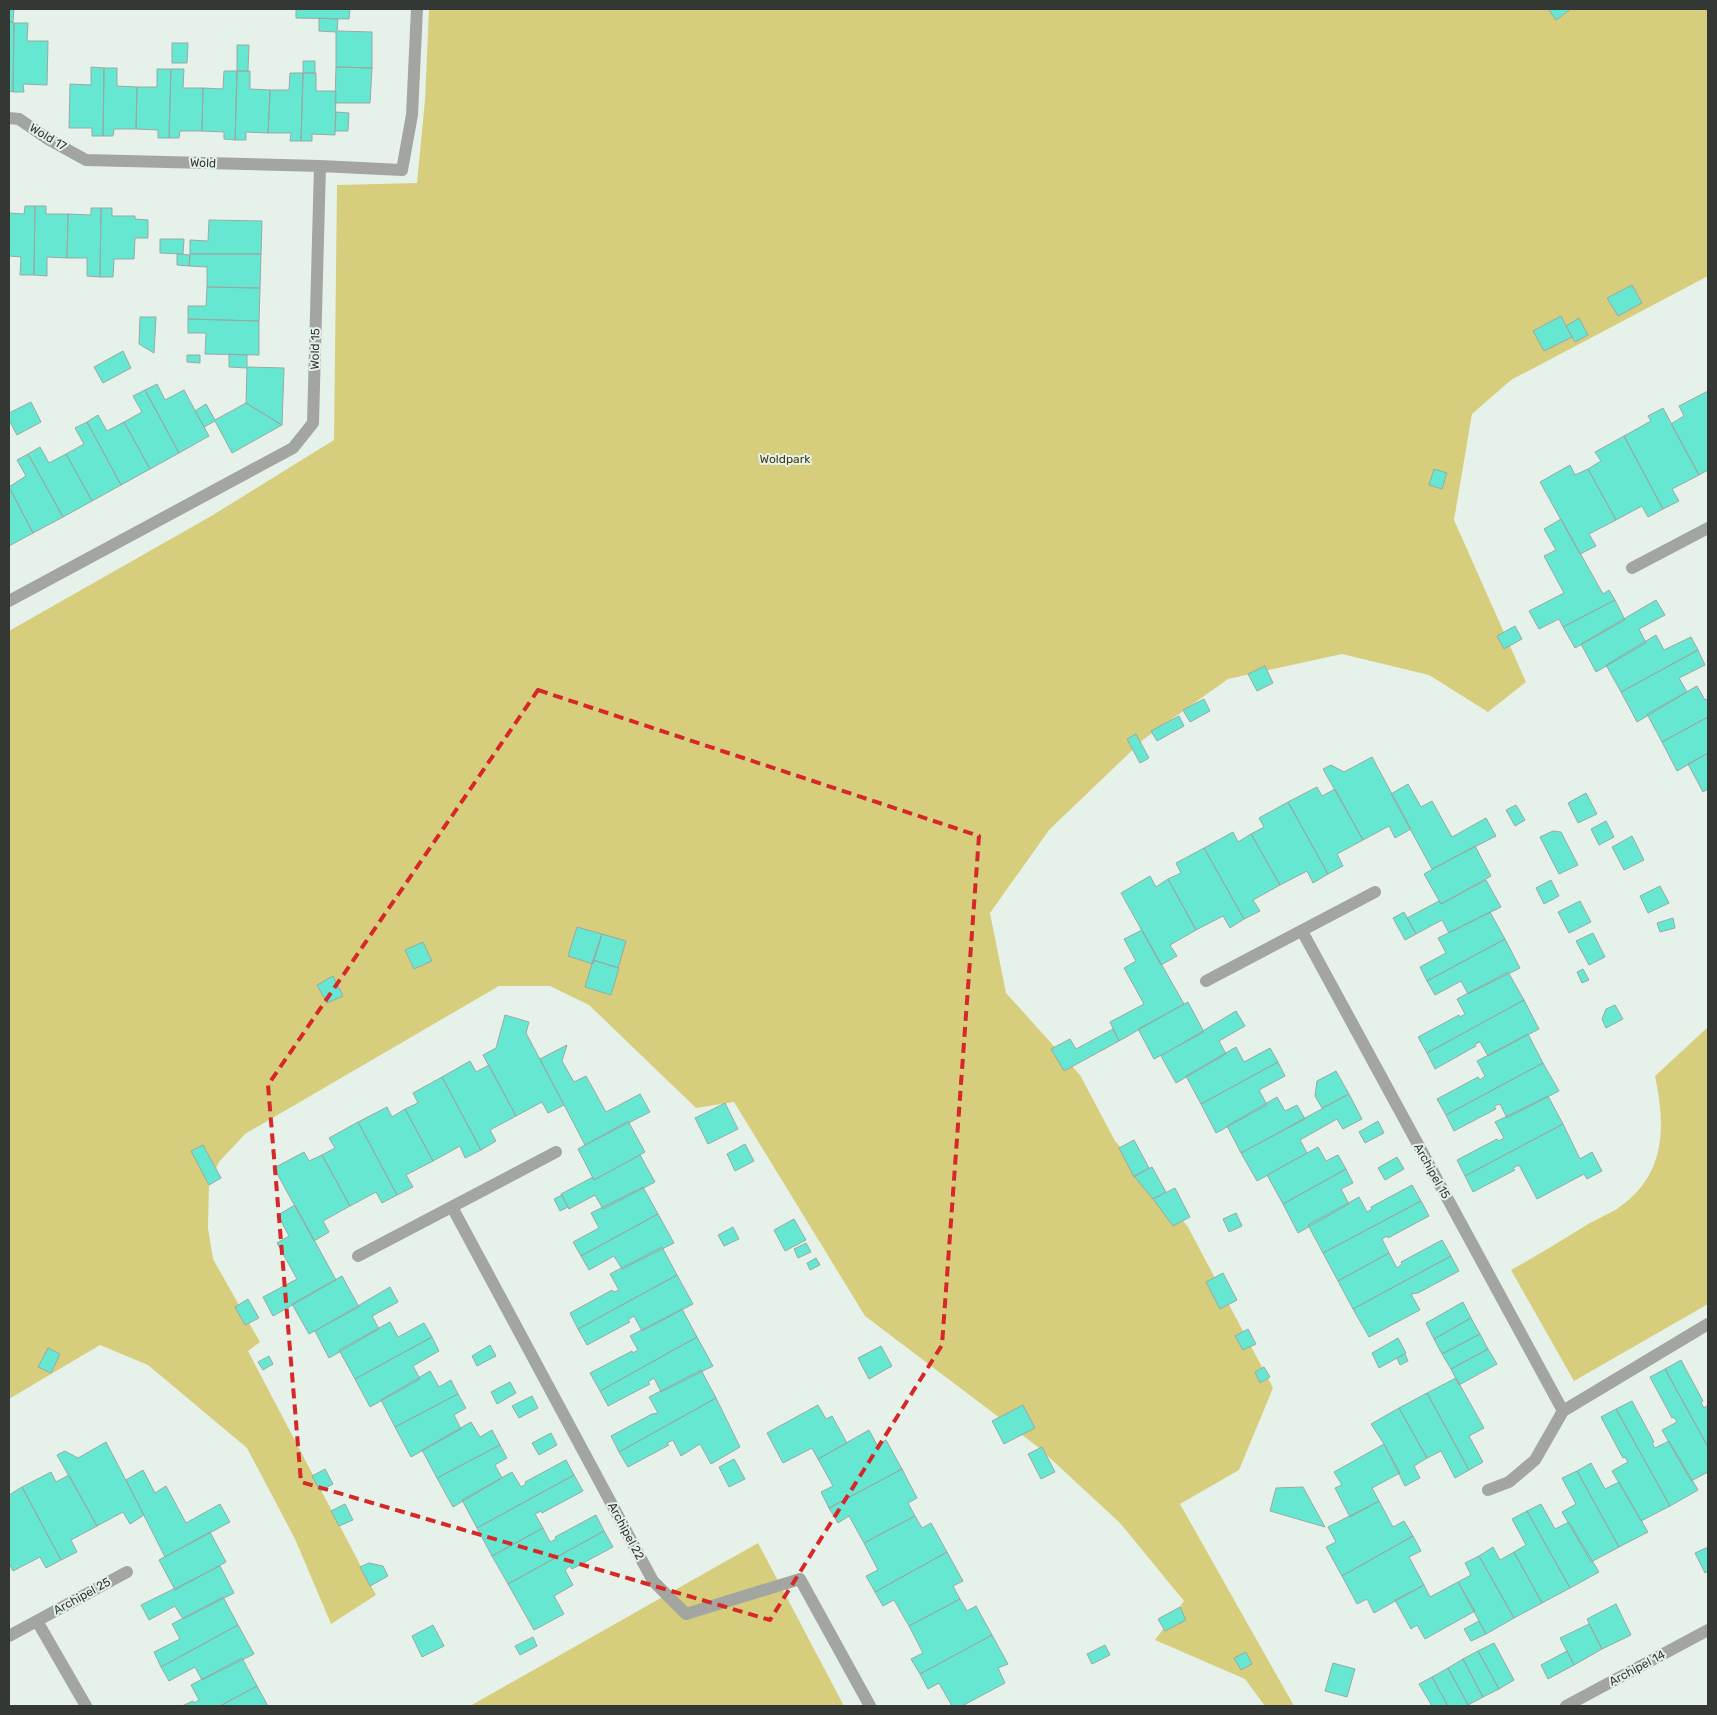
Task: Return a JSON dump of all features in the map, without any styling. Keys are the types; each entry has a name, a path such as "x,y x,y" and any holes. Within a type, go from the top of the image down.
{"street":[{"path":"320,166 402,170 412,115 417,9"},
{"name":"Wold 17","path":"9,118 19,119 48,140 86,160"},
{"name":"Wold","path":"86,160 320,166"},
{"name":"Wold 15","path":"9,601 293,448 313,423 320,166"},
{"path":"1632,568 1708,528"},
{"path":"1206,981 1375,892"},
{"name":"Archipel 15","path":"1302,931 1563,1411"},
{"path":"358,1256 556,1152"},
{"name":"Archipel 22","path":"452,1207 653,1581 686,1614 800,1579 870,1706"},
{"path":"1488,1490 1509,1482 1534,1460 1563,1411 1708,1324"},
{"name":"Archipel 25","path":"9,1636 127,1572"},
{"path":"37,1621 86,1706"},
{"name":"Archipel 14","path":"1566,1706 1708,1630"}],"highlighted area":[{"path":"538,690 979,836 942,1345 770,1620 301,1482 268,1085"}],"green space":[{"name":"Woldpark","path":"429,9 1708,9 1708,276 1511,380 1472,414 1454,520 1526,682 1488,712 1429,675 1342,654 1228,679 1144,739 1049,830 990,913 1006,993 1080,1075 1115,1141 1188,1227 1273,1388 1239,1470 1180,1504 1294,1706 1265,1706 1245,1679 1155,1640 1184,1601 1120,1523 1038,1447 865,1316 734,1102 696,1108 589,1005 550,986 499,986 245,1134 219,1162 209,1184 208,1228 213,1259 260,1342 248,1351 376,1595 331,1624 295,1539 247,1448 148,1365 100,1345 9,1399 9,631 213,515 334,440 337,185 417,183 425,100"},
{"path":"1708,1027 1708,1304 1574,1381 1511,1270 1617,1209 1633,1196 1645,1181 1653,1166 1658,1149 1661,1132 1661,1114 1655,1076"},
{"path":"758,1543 844,1706 470,1706"}],"building":[{"path":"9,9 14,9 13,22 9,22"},
{"path":"296,9 350,9 349,19 296,18"},
{"path":"1548,9 1571,9 1556,20"},
{"path":"319,18 338,19 337,31 372,32 372,68 336,67 336,32 319,31"},
{"path":"9,22 14,23 13,92 9,91"},
{"path":"14,23 28,23 27,41 48,41 47,85 23,84 24,92 13,92"},
{"path":"172,43 188,43 187,63 172,63"},
{"path":"237,45 249,45 248,71 237,71"},
{"path":"303,61 315,61 315,73 303,73"},
{"path":"91,67 104,68 103,136 92,136 92,128 69,128 70,84 91,85"},
{"path":"336,67 372,68 370,103 335,103"},
{"path":"104,68 117,68 117,86 137,87 136,129 114,129 113,136 103,136"},
{"path":"157,69 171,69 169,138 158,138 158,130 136,129 137,87 157,87"},
{"path":"171,69 184,69 183,88 203,88 202,131 180,131 179,138 169,138"},
{"path":"224,71 237,71 235,140 224,139 224,132 202,131 203,88 223,89"},
{"path":"237,71 250,71 250,89 270,90 268,133 246,132 246,140 235,140"},
{"path":"290,73 303,73 301,141 290,141 291,133 268,133 270,90 289,90"},
{"path":"303,73 316,73 316,91 336,91 335,135 312,134 312,141 301,141"},
{"path":"336,112 349,113 348,131 335,131"},
{"path":"25,206 35,206 34,275 20,275 21,257 9,256 9,213 24,214"},
{"path":"35,206 46,206 46,214 68,214 67,258 47,257 47,276 34,275"},
{"path":"91,208 101,208 100,277 87,276 87,258 67,258 68,214 91,215"},
{"path":"101,208 112,208 112,216 135,216 135,219 148,220 148,238 135,238 134,259 114,259 113,277 100,277"},
{"path":"209,220 262,221 261,254 190,254 190,240 208,241"},
{"path":"160,239 184,239 183,254 160,253"},
{"path":"177,254 190,255 189,266 177,265"},
{"path":"190,254 261,254 260,288 207,287 207,267 189,266"},
{"path":"1632,285 1642,303 1618,316 1607,298"},
{"path":"207,287 260,288 259,321 188,319 188,306 206,306"},
{"path":"1561,316 1572,337 1544,351 1533,331"},
{"path":"140,317 156,317 154,353 139,344"},
{"path":"1579,318 1588,335 1575,342 1566,326"},
{"path":"188,319 259,321 259,355 205,354 206,333 188,333"},
{"path":"123,351 131,368 103,383 94,367"},
{"path":"229,354 247,355 247,367 284,368 282,425 246,403 247,368 229,367"},
{"path":"187,355 200,355 200,363 187,362"},
{"path":"157,384 165,400 184,390 209,436 179,453 145,390"},
{"path":"145,390 179,453 150,469 124,422 142,412 133,396"},
{"path":"1708,391 1708,470 1699,475 1671,424 1684,416 1679,406"},
{"path":"31,402 41,422 17,435 9,420 9,413"},
{"path":"246,403 282,425 232,453 215,421 204,427 195,411 206,404 215,420"},
{"path":"1663,408 1699,475 1672,489 1679,501 1663,509 1624,436 1651,421 1648,416"},
{"path":"98,415 107,431 124,422 150,469 121,485 87,422"},
{"path":"87,422 121,485 92,501 66,454 84,444 75,428"},
{"path":"1624,436 1663,509 1648,517 1642,506 1616,520 1588,469 1601,461 1595,452"},
{"path":"40,447 49,463 66,454 92,501 63,517 28,454"},
{"path":"28,454 63,517 33,533 9,487 26,476 17,460"},
{"path":"1570,465 1575,475 1588,469 1616,520 1589,534 1596,546 1580,554 1540,482"},
{"path":"1434,469 1447,473 1442,489 1429,485"},
{"path":"9,487 33,533 9,546"},
{"path":"1561,519 1603,594 1609,590 1615,600 1563,627 1559,619 1539,629 1529,611 1564,593 1544,556 1556,550 1544,529"},
{"path":"1615,600 1625,620 1575,648 1563,627"},
{"path":"1656,600 1665,615 1639,629 1646,643 1596,672 1581,644"},
{"path":"1515,626 1522,639 1504,649 1497,636"},
{"path":"1656,635 1664,650 1691,637 1698,650 1621,692 1606,665"},
{"path":"1698,650 1705,665 1679,678 1687,692 1637,722 1621,692"},
{"path":"1265,666 1273,683 1257,691 1248,674"},
{"path":"1697,686 1705,700 1708,699 1708,717 1662,742 1647,714"},
{"path":"1204,699 1210,711 1190,722 1183,710"},
{"path":"1179,716 1184,726 1157,741 1151,731"},
{"path":"1708,717 1708,753 1677,771 1662,742"},
{"path":"1136,734 1149,758 1140,763 1127,739"},
{"path":"1708,753 1708,789 1703,792 1688,764"},
{"path":"1372,757 1411,829 1395,838 1389,826 1363,840 1323,769 1331,765 1344,772"},
{"path":"1408,784 1421,807 1432,801 1452,837 1486,818 1496,836 1432,869 1391,794"},
{"path":"1317,787 1322,796 1335,789 1363,840 1337,854 1343,866 1328,874 1288,802"},
{"path":"1586,793 1597,814 1578,823 1568,803"},
{"path":"1288,802 1328,874 1313,883 1307,871 1280,885 1251,834 1264,827 1259,818"},
{"path":"1516,805 1525,820 1515,826 1506,810"},
{"path":"1606,821 1614,837 1599,845 1591,829"},
{"path":"1553,831 1561,832 1578,865 1559,874 1540,837"},
{"path":"1233,832 1238,842 1251,834 1280,885 1253,900 1260,911 1244,919 1204,848"},
{"path":"1632,836 1644,860 1624,870 1612,847"},
{"path":"1475,846 1491,876 1441,904 1424,874"},
{"path":"1204,848 1244,919 1230,928 1223,916 1196,930 1168,879 1181,873 1176,863"},
{"path":"1150,876 1156,887 1168,879 1196,930 1170,945 1177,956 1161,965 1121,893"},
{"path":"1486,880 1501,907 1449,933 1442,920 1416,934 1407,918 1439,901 1441,904"},
{"path":"1551,880 1559,896 1544,904 1536,888"},
{"path":"1660,886 1669,903 1648,913 1640,896"},
{"path":"1580,901 1591,922 1569,933 1558,912"},
{"path":"1404,912 1416,934 1405,940 1393,918"},
{"path":"1490,912 1505,939 1427,981 1420,967 1446,953 1438,938"},
{"path":"1673,918 1675,928 1660,932 1657,923"},
{"path":"577,927 602,934 593,964 568,956"},
{"path":"1142,930 1184,1004 1119,1041 1110,1022 1144,1004 1124,968 1136,961 1124,939"},
{"path":"1593,933 1605,957 1589,965 1576,941"},
{"path":"602,934 626,941 618,968 593,960"},
{"path":"1505,939 1520,968 1468,994 1461,981 1435,995 1427,981"},
{"path":"423,942 432,961 414,969 405,950"},
{"path":"593,960 619,968 611,995 585,987"},
{"path":"1583,969 1589,980 1582,983 1577,972"},
{"path":"1508,972 1524,1000 1427,1053 1418,1037 1459,1015 1460,1017 1465,1014 1457,999"},
{"path":"333,976 343,996 327,1003 317,985"},
{"path":"1524,1000 1539,1029 1488,1056 1480,1042 1435,1069 1427,1053"},
{"path":"1188,1002 1204,1032 1154,1059 1138,1029"},
{"path":"1615,1005 1623,1019 1606,1028 1602,1019 1606,1009"},
{"path":"1236,1011 1245,1026 1219,1041 1226,1054 1176,1083 1161,1056"},
{"path":"505,1015 529,1022 526,1033 564,1105 548,1113 542,1102 516,1116 483,1055 496,1048"},
{"path":"1113,1029 1119,1041 1064,1071 1051,1049 1070,1039 1076,1049"},
{"path":"1528,1034 1543,1063 1446,1115 1437,1099 1478,1077 1480,1080 1485,1076 1477,1061"},
{"path":"567,1045 562,1061 574,1082 586,1076 606,1112 640,1094 650,1112 585,1145 540,1059"},
{"path":"1236,1047 1244,1062 1270,1048 1278,1062 1201,1104 1186,1076"},
{"path":"470,1061 476,1072 489,1065 516,1116 490,1130 496,1141 481,1150 442,1077"},
{"path":"1278,1062 1285,1076 1259,1090 1267,1105 1216,1133 1201,1104"},
{"path":"1543,1063 1559,1091 1507,1118 1500,1104 1494,1106 1496,1109 1454,1131 1446,1115"},
{"path":"1336,1071 1349,1094 1322,1108 1315,1096 1317,1081"},
{"path":"442,1077 481,1150 465,1158 460,1146 433,1161 405,1109 418,1103 413,1093"},
{"path":"1349,1094 1362,1119 1343,1129 1337,1119 1300,1140 1307,1153 1257,1181 1241,1153"},
{"path":"1548,1096 1563,1124 1465,1176 1457,1160 1497,1139 1499,1141 1504,1138 1495,1122"},
{"path":"1277,1097 1285,1111 1297,1105 1305,1119 1241,1153 1227,1126"},
{"path":"725,1103 738,1129 708,1144 695,1118"},
{"path":"387,1107 392,1117 405,1109 433,1161 406,1175 413,1187 397,1195 358,1122"},
{"path":"628,1121 645,1152 594,1180 578,1149"},
{"path":"1378,1121 1384,1133 1365,1143 1359,1132"},
{"path":"358,1122 397,1195 382,1203 376,1192 350,1206 322,1155 335,1148 329,1138"},
{"path":"1563,1124 1580,1159 1592,1152 1602,1171 1587,1179 1584,1174 1537,1199 1519,1165 1513,1168 1515,1170 1473,1192 1465,1176"},
{"path":"1134,1140 1149,1168 1134,1177 1119,1148"},
{"path":"745,1144 754,1161 735,1171 727,1154"},
{"path":"203,1145 221,1178 209,1185 191,1151"},
{"path":"1318,1147 1326,1161 1338,1155 1346,1169 1283,1204 1267,1175"},
{"path":"304,1152 309,1161 322,1155 350,1206 323,1221 329,1232 314,1241 274,1168"},
{"path":"640,1155 655,1182 603,1209 595,1195 569,1209 561,1194 593,1177 594,1180"},
{"path":"1397,1157 1404,1169 1385,1180 1378,1168"},
{"path":"1152,1167 1166,1192 1153,1199 1134,1176"},
{"path":"1346,1169 1353,1183 1341,1189 1349,1204 1298,1233 1283,1204"},
{"path":"1412,1185 1421,1201 1323,1253 1308,1225 1359,1197 1367,1212 1372,1209 1371,1207"},
{"path":"643,1187 658,1214 581,1256 573,1242 599,1228 591,1213"},
{"path":"1175,1188 1190,1217 1173,1226 1153,1199"},
{"path":"562,1195 568,1207 560,1211 554,1199"},
{"path":"1421,1201 1429,1216 1388,1238 1387,1236 1382,1239 1389,1253 1338,1281 1323,1253"},
{"path":"295,1205 336,1280 273,1316 263,1297 297,1279 277,1243 289,1236 278,1215"},
{"path":"1236,1213 1242,1226 1229,1232 1223,1219"},
{"path":"658,1214 674,1243 622,1269 614,1256 589,1270 581,1256"},
{"path":"794,1219 806,1240 785,1251 774,1230"},
{"path":"733,1227 739,1239 724,1246 718,1235"},
{"path":"1442,1240 1451,1256 1353,1309 1338,1281 1389,1253 1397,1268 1402,1264 1401,1262"},
{"path":"806,1243 811,1252 798,1258 794,1249"},
{"path":"662,1247 677,1275 578,1329 570,1313 612,1290 614,1292 619,1290 610,1274"},
{"path":"1451,1256 1459,1271 1418,1293 1411,1294 1420,1310 1369,1337 1353,1309"},
{"path":"816,1258 820,1265 810,1270 807,1263"},
{"path":"1223,1273 1237,1300 1220,1309 1206,1282"},
{"path":"677,1275 693,1304 642,1331 634,1316 628,1320 630,1322 587,1345 578,1329"},
{"path":"342,1276 359,1307 309,1334 292,1304"},
{"path":"390,1287 398,1302 372,1316 379,1329 329,1358 315,1331"},
{"path":"248,1299 259,1318 245,1325 235,1307"},
{"path":"1463,1302 1471,1318 1434,1339 1426,1323"},
{"path":"682,1309 697,1337 600,1391 590,1373 632,1351 633,1353 638,1350 630,1336"},
{"path":"1471,1318 1480,1334 1442,1354 1434,1339"},
{"path":"390,1322 398,1337 424,1323 432,1337 355,1379 339,1350"},
{"path":"1248,1329 1256,1344 1243,1350 1235,1336"},
{"path":"1480,1334 1488,1349 1451,1369 1442,1354"},
{"path":"432,1337 439,1351 413,1366 420,1379 370,1407 355,1379"},
{"path":"697,1337 713,1366 661,1392 654,1378 648,1382 650,1384 608,1406 600,1391"},
{"path":"1398,1338 1406,1353 1379,1368 1372,1353"},
{"path":"490,1345 496,1356 477,1366 472,1356"},
{"path":"881,1346 892,1366 869,1379 858,1358"},
{"path":"48,1348 60,1354 51,1373 38,1367"},
{"path":"1488,1349 1497,1364 1459,1385 1451,1369"},
{"path":"1405,1354 1408,1361 1400,1365 1397,1358"},
{"path":"269,1356 273,1364 263,1370 258,1362"},
{"path":"1681,1360 1703,1401 1701,1403 1704,1408 1708,1405 1708,1447 1665,1369"},
{"path":"1264,1367 1270,1377 1260,1383 1255,1372"},
{"path":"1665,1369 1708,1447 1708,1472 1691,1481 1662,1430 1677,1422 1674,1417 1672,1418 1650,1377"},
{"path":"701,1370 716,1398 619,1452 611,1436 652,1414 658,1413 649,1397"},
{"path":"430,1371 439,1387 451,1380 458,1394 395,1427 381,1400"},
{"path":"1456,1378 1484,1428 1469,1436 1483,1462 1469,1470 1427,1393"},
{"path":"510,1382 516,1393 497,1404 491,1392"},
{"path":"1427,1393 1469,1470 1455,1478 1441,1451 1427,1458 1399,1408"},
{"path":"458,1394 466,1408 454,1415 461,1429 411,1457 395,1427"},
{"path":"532,1396 538,1408 519,1418 512,1406"},
{"path":"716,1398 740,1447 711,1464 700,1444 681,1456 673,1440 667,1443 669,1445 628,1467 619,1452"},
{"path":"1632,1401 1654,1442 1652,1443 1655,1448 1669,1441 1698,1490 1670,1506 1616,1409"},
{"path":"818,1405 826,1419 832,1416 847,1443 818,1459 812,1448 783,1463 767,1433"},
{"path":"1023,1405 1035,1428 1004,1444 992,1421"},
{"path":"1399,1408 1427,1458 1414,1466 1420,1478 1405,1486 1384,1444 1371,1424"},
{"path":"1616,1409 1670,1506 1641,1521 1612,1471 1628,1462 1625,1457 1623,1458 1601,1417"},
{"path":"471,1422 480,1437 492,1430 500,1445 437,1478 422,1450"},
{"path":"869,1430 877,1445 886,1440 902,1469 829,1508 821,1492 833,1486 818,1459"},
{"path":"551,1433 557,1445 539,1455 532,1443"},
{"path":"106,1442 144,1515 130,1524 123,1512 97,1526 57,1455 65,1451 78,1458"},
{"path":"1384,1444 1400,1473 1372,1488 1379,1501 1350,1517 1335,1488 1342,1485 1334,1472"},
{"path":"500,1445 507,1458 495,1465 502,1478 453,1507 437,1478"},
{"path":"1042,1447 1055,1472 1041,1479 1028,1454"},
{"path":"734,1459 745,1479 729,1487 719,1467"},
{"path":"566,1460 574,1475 477,1528 462,1500 512,1472 521,1487 526,1484 525,1482"},
{"path":"1591,1463 1605,1489 1619,1482 1648,1532 1619,1547 1577,1471"},
{"path":"325,1469 333,1484 320,1491 312,1476"},
{"path":"902,1469 917,1498 908,1503 915,1516 864,1543 849,1516 838,1523 829,1508"},
{"path":"143,1470 155,1493 166,1486 186,1523 220,1504 230,1522 165,1557 126,1480"},
{"path":"1577,1471 1619,1547 1591,1562 1562,1512 1576,1504 1562,1478"},
{"path":"51,1472 56,1482 69,1475 97,1526 71,1540 77,1552 61,1560 22,1487"},
{"path":"574,1475 583,1491 542,1513 541,1511 535,1514 543,1528 492,1556 477,1528"},
{"path":"22,1487 61,1560 46,1568 40,1557 13,1571 9,1563 9,1495"},
{"path":"1303,1487 1325,1527 1270,1511 1276,1488"},
{"path":"1379,1501 1393,1527 1404,1521 1413,1536 1342,1576 1326,1547 1336,1542 1328,1527"},
{"path":"345,1504 353,1520 339,1526 331,1511"},
{"path":"1541,1504 1555,1529 1569,1522 1599,1572 1570,1588 1527,1511"},
{"path":"1527,1511 1570,1588 1542,1603 1514,1552 1526,1545 1512,1519"},
{"path":"596,1515 604,1531 508,1584 492,1556 543,1528 550,1542 556,1539 555,1537"},
{"path":"915,1516 922,1528 931,1523 947,1552 875,1592 866,1576 878,1570 864,1543"},
{"path":"604,1531 613,1547 572,1569 570,1566 565,1570 573,1585 554,1596 564,1614 534,1630 508,1584"},
{"path":"210,1532 226,1562 175,1590 159,1560"},
{"path":"1413,1536 1421,1551 1409,1557 1424,1585 1374,1613 1367,1599 1357,1604 1342,1576"},
{"path":"1493,1547 1500,1560 1514,1552 1542,1603 1514,1618 1479,1556"},
{"path":"1708,1547 1708,1571 1705,1573 1695,1553"},
{"path":"947,1552 963,1581 953,1586 960,1599 909,1626 894,1600 883,1606 875,1592"},
{"path":"1479,1556 1514,1618 1486,1634 1458,1582 1471,1575 1465,1563"},
{"path":"369,1563 383,1566 388,1576 370,1586 360,1567"},
{"path":"220,1566 234,1593 183,1619 175,1606 149,1620 141,1605"},
{"path":"1458,1582 1475,1611 1425,1639 1417,1625 1411,1629 1395,1600 1424,1585 1430,1597"},
{"path":"223,1597 238,1625 161,1667 154,1652 180,1639 172,1624"},
{"path":"960,1599 967,1611 976,1606 992,1635 920,1674 911,1659 923,1653 909,1626"},
{"path":"1616,1604 1631,1635 1602,1649 1587,1619"},
{"path":"1180,1607 1186,1620 1165,1631 1158,1619"},
{"path":"1479,1621 1486,1634 1471,1641 1464,1629"},
{"path":"1589,1624 1602,1649 1574,1665 1560,1638"},
{"path":"238,1625 254,1654 202,1680 195,1667 169,1681 161,1667"},
{"path":"433,1625 444,1646 422,1657 412,1636"},
{"path":"992,1635 1008,1664 998,1668 1005,1683 962,1706 952,1706 939,1683 928,1689 920,1674"},
{"path":"533,1637 537,1646 520,1655 515,1646"},
{"path":"1494,1643 1514,1680 1499,1689 1478,1651"},
{"path":"1105,1645 1110,1655 1092,1664 1087,1654"},
{"path":"1478,1651 1499,1689 1483,1697 1463,1659"},
{"path":"1567,1651 1574,1665 1548,1679 1541,1665"},
{"path":"1246,1652 1252,1664 1241,1670 1234,1658"},
{"path":"242,1658 257,1686 220,1706 182,1706 199,1700 191,1685"},
{"path":"1463,1659 1483,1697 1468,1705 1448,1668"},
{"path":"1333,1663 1355,1669 1347,1697 1325,1691"},
{"path":"1448,1668 1467,1706 1448,1706 1432,1677"},
{"path":"1432,1677 1448,1706 1432,1706 1419,1684"},
{"path":"257,1686 268,1706 220,1706"}]}
